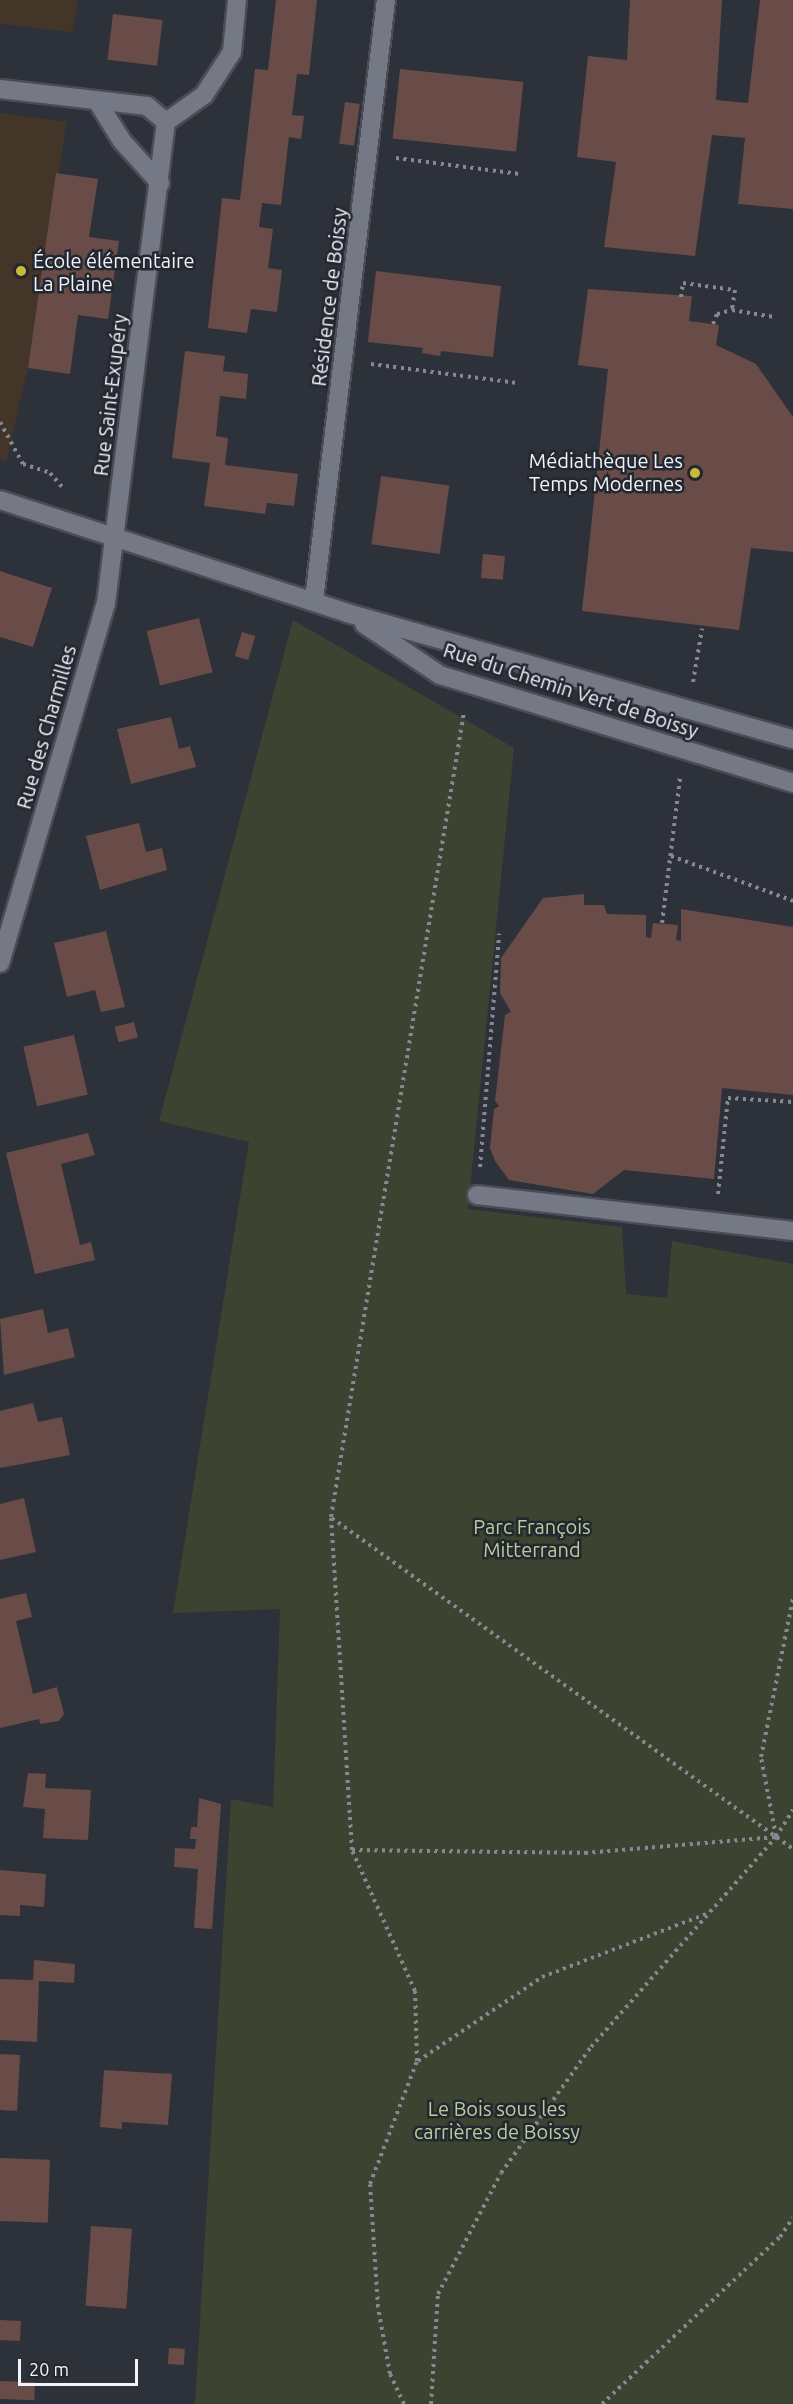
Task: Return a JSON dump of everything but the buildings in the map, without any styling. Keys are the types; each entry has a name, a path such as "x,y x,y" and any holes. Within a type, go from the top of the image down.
{"street":[{"path":"0,89 147,106 166,122 204,95 232,52 237,0"},
{"name":"Résidence de Boissy","path":"314,600 386,0"},
{"path":"97,101 122,141 160,183"},
{"name":"Rue Saint-Exupéry","path":"116,537 166,122"},
{"name":"Rue du Chemin Vert de Boissy","path":"0,500 314,600 347,613 793,739"},
{"name":"Rue des Charmilles","path":"0,963 106,603 116,537"},
{"name":"Rue du Chemin Vert de Boissy","path":"347,613 440,675 793,783"},
{"path":"477,1195 793,1231"}],"path":[{"path":"369,154 520,174"},
{"path":"681,297 683,283 735,290 732,310"},
{"path":"713,324 717,314 732,310 774,317"},
{"path":"344,360 517,383"},
{"path":"0,422 23,464 50,473 72,491"},
{"path":"404,2404 390,2374 378,2307 370,2184 417,2061 415,1991 351,1850 331,1517 471,685"},
{"path":"671,856 793,900"},
{"path":"477,1195 499,934"},
{"path":"715,1222 728,1098 793,1102"},
{"path":"331,1517 793,1849"},
{"path":"776,1837 761,1756 793,1599"},
{"path":"431,2404 438,2294 501,2173 591,2047 776,1837 793,1810"},
{"path":"351,1850 585,1852 776,1837"},
{"path":"417,2061 542,1977 709,1913"},
{"path":"602,2404 780,2237 793,2218"}],"shaded area":[{"path":"0,0 78,0 72,32 0,24"},
{"name":"École élémentaire La Plaine","path":"0,113 67,122 28,368 6,462 0,459"}],"green space":[{"path":"293,620 514,748 468,1209 622,1227 626,1294 667,1298 672,1241 793,1264 793,2404 195,2404 231,1799 273,1807 280,1609 173,1613 249,1142 159,1121"}],"place":[{"name":"École élémentaire La Plaine","path":"21,271"},
{"name":"Médiathèque Les Temps Modernes","path":"695,473"}],"park label":[{"name":"Parc François Mitterrand","path":"532,1538"},
{"name":"Le Bois sous les carrières de Boissy","path":"497,2120"}]}
